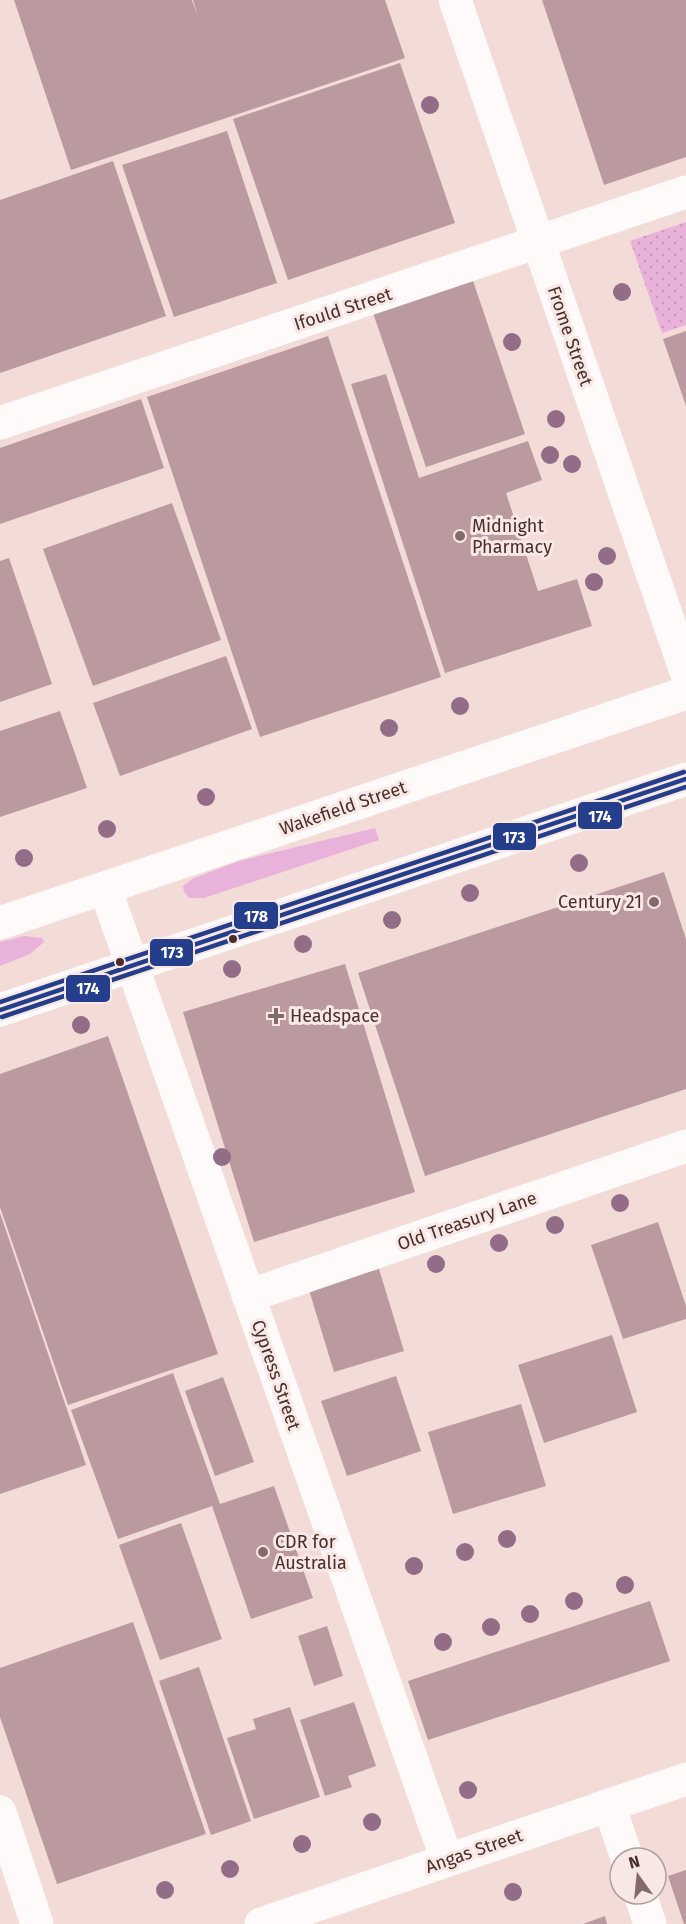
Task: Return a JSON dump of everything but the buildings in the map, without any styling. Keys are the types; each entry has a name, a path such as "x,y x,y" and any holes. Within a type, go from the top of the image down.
{"street":[{"name":"Frome Street","path":"455,0 686,672"},
{"name":"Ifould Street","path":"0,423 686,192"},
{"name":"Wakefield Street","path":"0,923 686,693"},
{"path":"0,1011 686,779"},
{"name":"Cypress Street","path":"105,888 447,1860"},
{"name":"Old Treasury Lane","path":"248,1296 686,1146"},
{"name":"Angas Street","path":"261,1924 686,1779"},
{"path":"609,1805 623,1846"},
{"path":"0,1812 37,1924"},
{"path":"644,1906 650,1924"}],"shaded area":[{"path":"686,222 686,325 662,333 630,241"},
{"path":"375,828 379,840 204,898 189,898 184,892 183,886 194,878 239,861"},
{"path":"24,936 42,938 44,942 30,954 0,966 0,942"}],"transit line":[{"name":"178","path":"0,1002 684,772"},
{"name":"173","path":"0,1010 686,779"},
{"name":"174","path":"2,1017 686,787"}],"place":[{"name":"Midnight Pharmacy","path":"460,536"},
{"name":"Century 21","path":"654,902"},
{"name":"Headspace","path":"276,1016"},
{"name":"CDR for Australia","path":"263,1552"}]}
